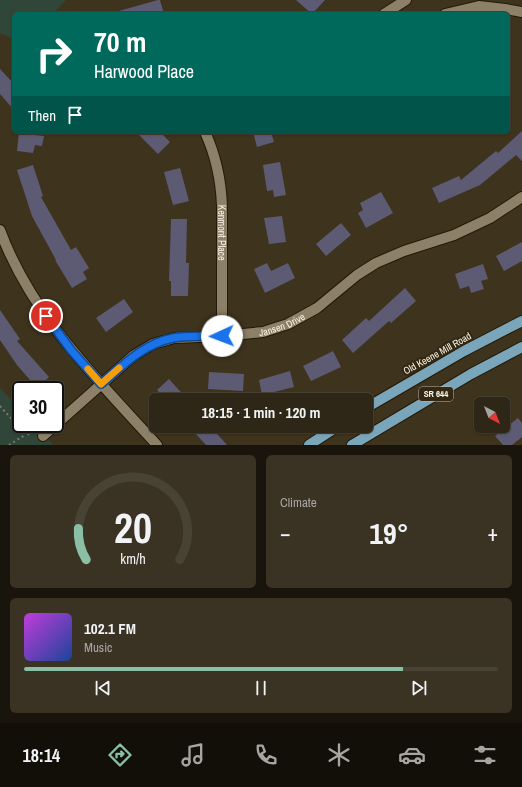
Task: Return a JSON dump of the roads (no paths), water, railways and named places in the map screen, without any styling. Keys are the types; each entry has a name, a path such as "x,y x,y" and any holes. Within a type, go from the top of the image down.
{"main road":[{"name":"Old Keene Mill Road","path":"373,404 464,351 522,321"},
{"name":"SR 644","path":"352,445 471,374 522,347"},
{"path":"309,445 327,433"}],"street":[{"path":"387,12 406,0"},
{"path":"454,12 479,6 505,8 522,12"},
{"name":"Kenmont Place","path":"206,134 218,166 221,187 222,336"},
{"name":"Jansen Drive","path":"43,436 133,356 153,344 174,338 264,332 293,321 317,308 357,275 376,263 404,250 454,235 490,218 522,197"},
{"path":"0,230 25,283 38,305 71,350 157,445"}]}
